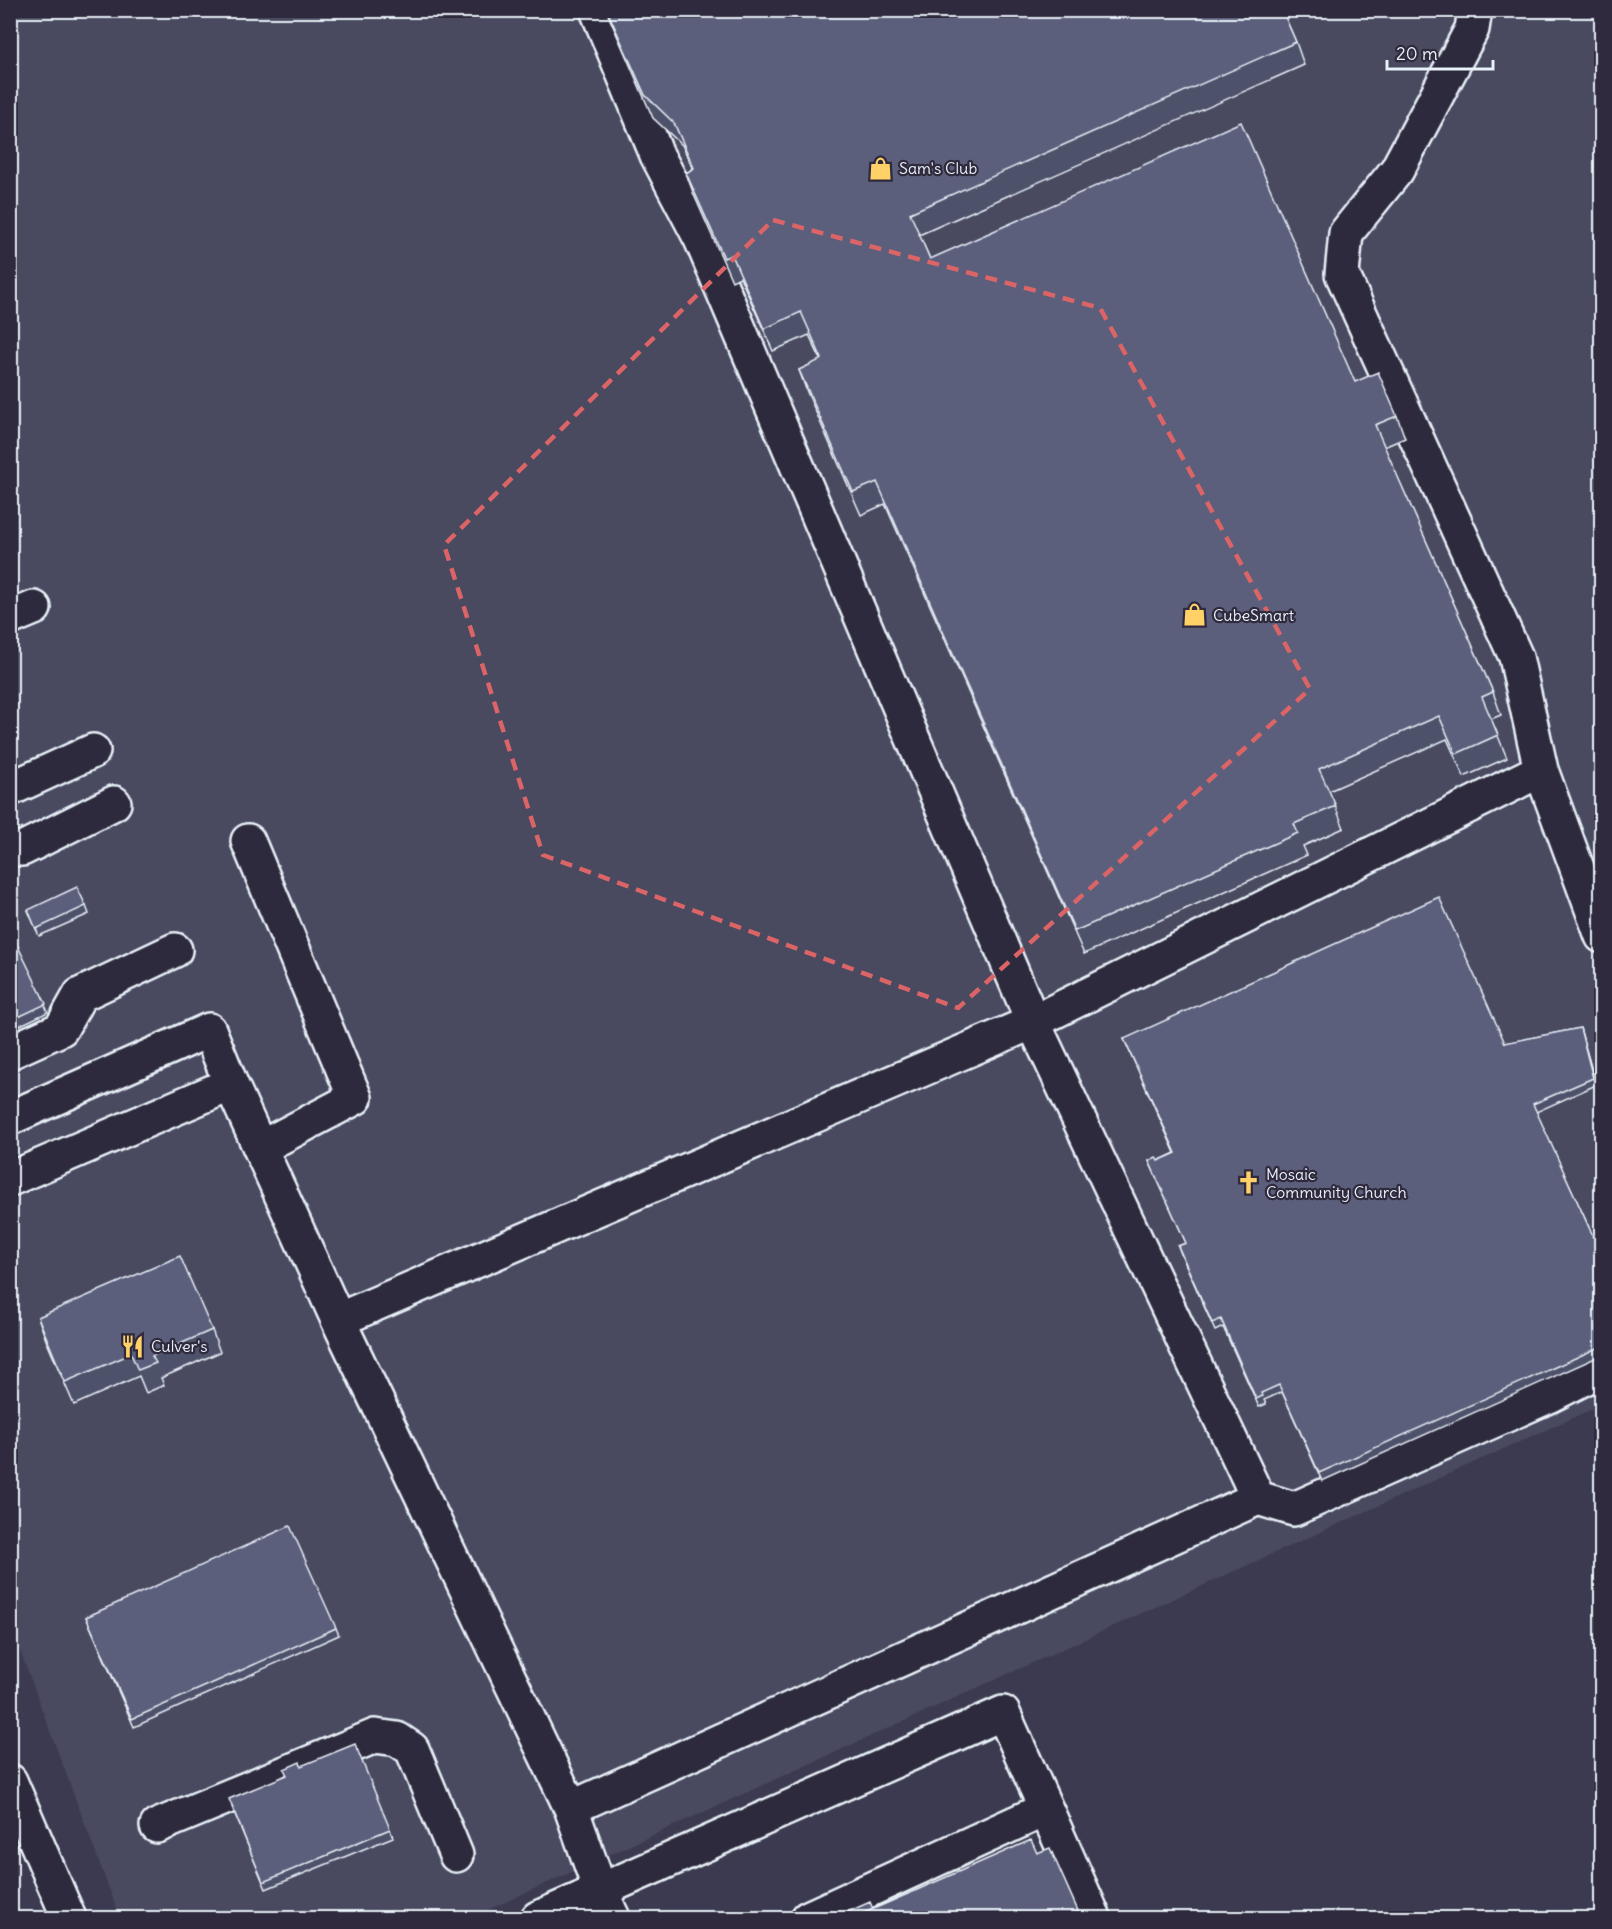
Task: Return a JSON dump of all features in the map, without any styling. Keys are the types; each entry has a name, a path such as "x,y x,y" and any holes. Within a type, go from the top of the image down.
{"main road":[{"path":"597,10 657,154 701,239 1033,1022 1258,1498"},
{"path":"1475,10 1472,29 1397,170 1346,233 1342,274 1516,657 1541,770 1602,936"},
{"path":"10,789 93,751"},
{"path":"338,1320 1033,1022 1541,770"},
{"path":"10,848 22,849 114,803"},
{"path":"248,841 355,1098 260,1148"},
{"path":"10,1052 62,1029 80,995 175,950"},
{"path":"10,1118 209,1030 231,1084 338,1320 571,1808 607,1904"},
{"path":"10,1179 231,1084"},
{"path":"571,1808 1258,1498 1294,1509 1549,1396 1602,1369"},
{"path":"538,1918 607,1904 1003,1713 1094,1918"},
{"path":"157,1826 375,1736 398,1739 412,1749 456,1855"},
{"path":"10,1781 69,1918"},
{"path":"808,1918 1046,1809"}],"highlighted area":[{"path":"773,220 1100,308 1310,689 958,1008 543,855 444,545"}],"shaded area":[{"path":"11,11 1601,11 1601,1405 470,1918 120,1918 11,1627"}],"building":[{"name":"CubeSmart","path":"607,10 1282,10 1296,42 910,213 930,259 1241,122 1355,382 1378,372 1397,416 1375,425 1493,692 1482,697 1498,735 1456,754 1439,716 1319,769 1336,806 1294,824 1298,833 1075,931 877,482 853,492 799,370 822,359 801,312 764,329 732,255 724,258 686,173 694,168 674,123 645,95"},
{"path":"77,887 86,906 36,929 28,910"},
{"path":"1439,897 1505,1043 1580,1028 1593,1078 1533,1104 1602,1256 1602,1346 1319,1473 1279,1385 1261,1393 1263,1396 1256,1399 1221,1319 1212,1323 1178,1246 1186,1243 1149,1161 1156,1157 1158,1161 1176,1153 1124,1039"},
{"path":"10,930 46,1004 10,1021"},
{"name":"Culver's","path":"180,1256 212,1330 152,1356 156,1363 138,1370 131,1354 65,1382 38,1317"},
{"path":"290,1526 336,1628 132,1719 86,1617"},
{"path":"355,1744 390,1829 263,1882 229,1799 287,1775 284,1769 300,1762 301,1766"},
{"path":"1031,1840 1037,1853 1050,1848 1078,1911 1066,1918 853,1918"},
{"path":"870,1902 873,1909 853,1918 836,1917"}],"place":[{"name":"Sam's Club","path":"881,168"},
{"name":"CubeSmart","path":"1195,615"},
{"name":"Mosaic Community Church","path":"1248,1183"},
{"name":"Culver's","path":"133,1346"}]}
